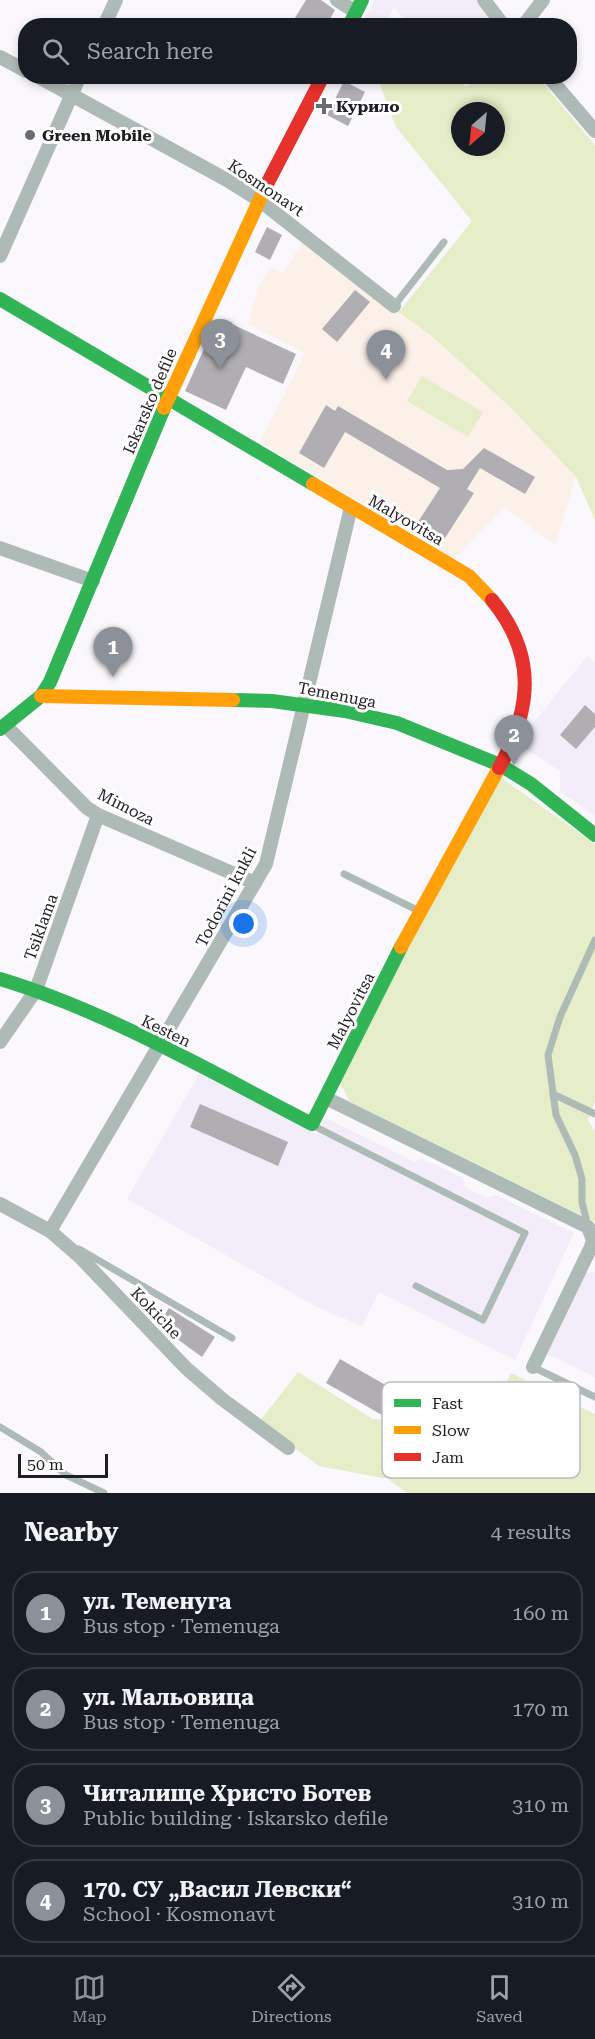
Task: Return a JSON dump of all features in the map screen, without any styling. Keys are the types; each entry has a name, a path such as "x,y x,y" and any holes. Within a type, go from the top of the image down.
{"street":[{"path":"108,18 116,0"},
{"path":"337,0 357,4"},
{"path":"484,0 498,18"},
{"path":"529,18 543,0"},
{"path":"0,57 18,67"},
{"name":"Kosmonavt","path":"53,84 259,200 394,306"},
{"path":"0,256 76,84"},
{"name":"Iskarsko defile","path":"5,721 41,696 57,666 169,397 259,200 319,84"},
{"path":"555,84 595,131"},
{"name":"Malyovitsa","path":"0,299 469,576 490,594 508,618 520,646 525,695 523,718 500,765 419,911 312,1124"},
{"name":"Todorini kukli","path":"50,1231 161,1046 266,864 351,507"},
{"path":"0,548 93,581"},
{"name":"Temenuga","path":"41,696 272,700 304,704 396,723 500,765 531,784 595,835"},
{"name":"Mimoza","path":"5,721 87,808 98,815 255,883"},
{"name":"Tsiklama","path":"0,1042 36,990 98,815"},
{"name":"Kesten","path":"0,979 36,990 161,1046 312,1124"},
{"path":"326,1098 588,1227 593,1240 591,1247 533,1367"},
{"name":"Kokiche","path":"0,1203 50,1231 80,1257 186,1368 222,1399 288,1448"}],"lane":[{"name":"Kosmonavt","path":"394,306 444,242"},
{"path":"344,874 419,911"},
{"path":"588,1227 582,1202 582,1179 575,1155 561,1130 553,1094 548,1054 560,1017 595,940"},
{"path":"553,1094 595,1114"},
{"path":"312,1124 525,1233 483,1320 416,1286"},
{"path":"50,1231 232,1338"},
{"path":"533,1367 564,1382"},
{"path":"580,1390 595,1397"},
{"path":"0,1427 41,1452 66,1475 104,1493"}],"shaded area":[{"path":"374,0 476,0 491,18 403,18 394,8 388,18 365,18"},
{"path":"306,236 434,338 510,407 576,477 555,545 504,507 455,559 260,442 305,353 248,324 258,288 270,267 283,273"},
{"path":"587,656 595,662 595,816 560,791 560,771 517,743"},
{"path":"199,1074 317,1134 326,1118 415,1162 421,1158 463,1178 465,1187 487,1198 497,1195 574,1233 515,1360 379,1292 362,1326 317,1307 127,1199"},
{"path":"595,1272 595,1377 543,1352 579,1274"}],"green space":[{"path":"380,84 463,84 466,87 470,84 544,84 595,145 595,520 576,477 510,407 434,338 399,312 472,221 396,127"},
{"path":"422,376 483,412 468,437 407,401"},
{"path":"499,776 595,844 595,1102 588,1120 595,1131 595,1222 349,1101 338,1078"},
{"path":"298,1372 373,1419 382,1419 382,1478 319,1466 259,1422"},
{"path":"511,1373 529,1382 507,1382"},
{"path":"580,1407 595,1414 595,1493 407,1493 388,1479 383,1478 580,1478"}],"building":[{"path":"306,0 321,0 335,10 330,18 295,18"},
{"path":"342,84 350,84 365,92 348,126 327,115"},
{"path":"267,227 282,235 270,260 255,252"},
{"path":"355,290 370,302 337,342 322,329"},
{"path":"223,320 296,354 283,384 246,367 226,410 185,391 204,349 209,351"},
{"path":"326,405 335,411 338,406 447,470 463,469 484,448 535,477 525,494 480,468 467,489 474,493 443,541 416,525 440,488 345,432 324,468 299,453"},
{"path":"585,705 595,714 595,727 576,749 560,735"},
{"path":"200,1104 288,1142 278,1166 190,1127"},
{"path":"169,1308 215,1337 202,1357 158,1325"},
{"path":"340,1359 382,1383 382,1415 326,1383"}],"traffic: fast":[{"path":"353,18 362,0"},
{"path":"0,299 313,484"},
{"path":"0,729 41,696 50,682 164,408"},
{"path":"233,700 272,701 345,711 397,723 500,765 531,784 595,835"},
{"path":"0,979 81,1008 159,1044 312,1124 401,947"}],"traffic: slow":[{"path":"164,408 266,186"},
{"path":"313,484 469,576 492,600"},
{"path":"41,696 233,700"},
{"path":"401,947 499,768"}],"traffic: jam":[{"path":"266,186 319,84"},
{"path":"492,600 507,621 517,641 523,662 525,682 518,725 499,768"}],"place":[{"name":"Курило","path":"324,106"},
{"name":"Green Mobile","path":"30,135"},
{"name":"Читалище Христо Ботев","path":"220,369"},
{"name":"170. СУ „Васил Левски“","path":"386,380"},
{"name":"ул. Теменуга","path":"113,677"},
{"name":"ул. Мальовица","path":"514,765"}]}
